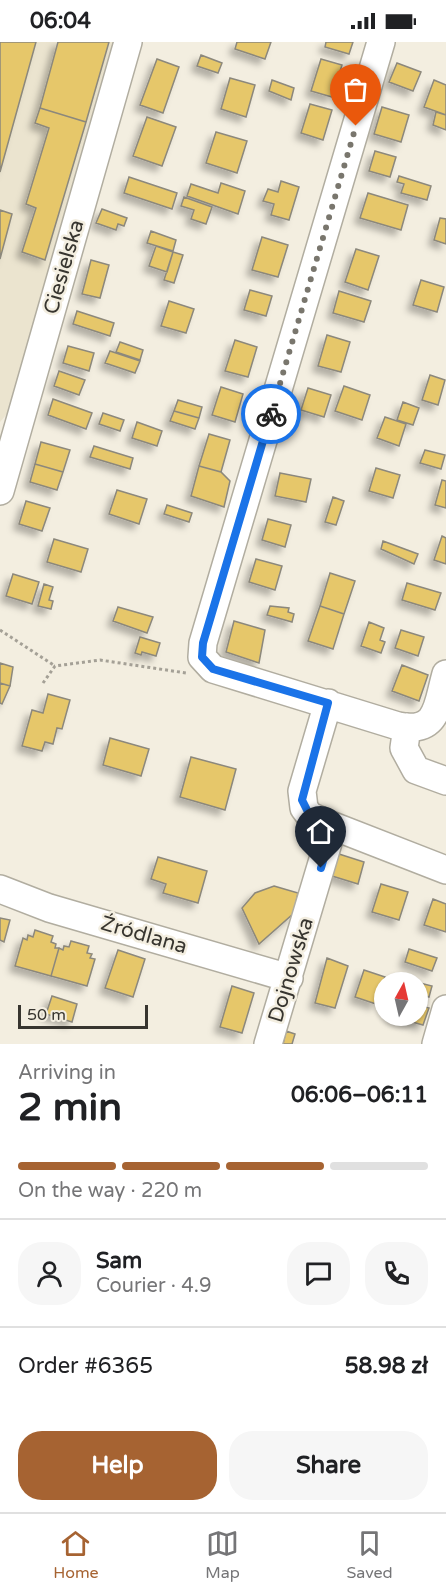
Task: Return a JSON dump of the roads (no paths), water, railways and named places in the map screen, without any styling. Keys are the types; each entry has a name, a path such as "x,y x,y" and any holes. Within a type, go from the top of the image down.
{"street":[{"name":"Ciesielska","path":"0,491 128,42"},
{"path":"381,42 202,651 206,663 213,669 407,727 424,726 434,714 446,674"},
{"path":"328,703 303,791 304,808 310,816 446,870"},
{"path":"407,727 404,748 416,770 446,781"},
{"name":"Dojnowska","path":"268,1044 333,826"},
{"name":"Źródlana","path":"0,889 49,908 289,978"},
{"path":"436,1044 446,1009"}]}
